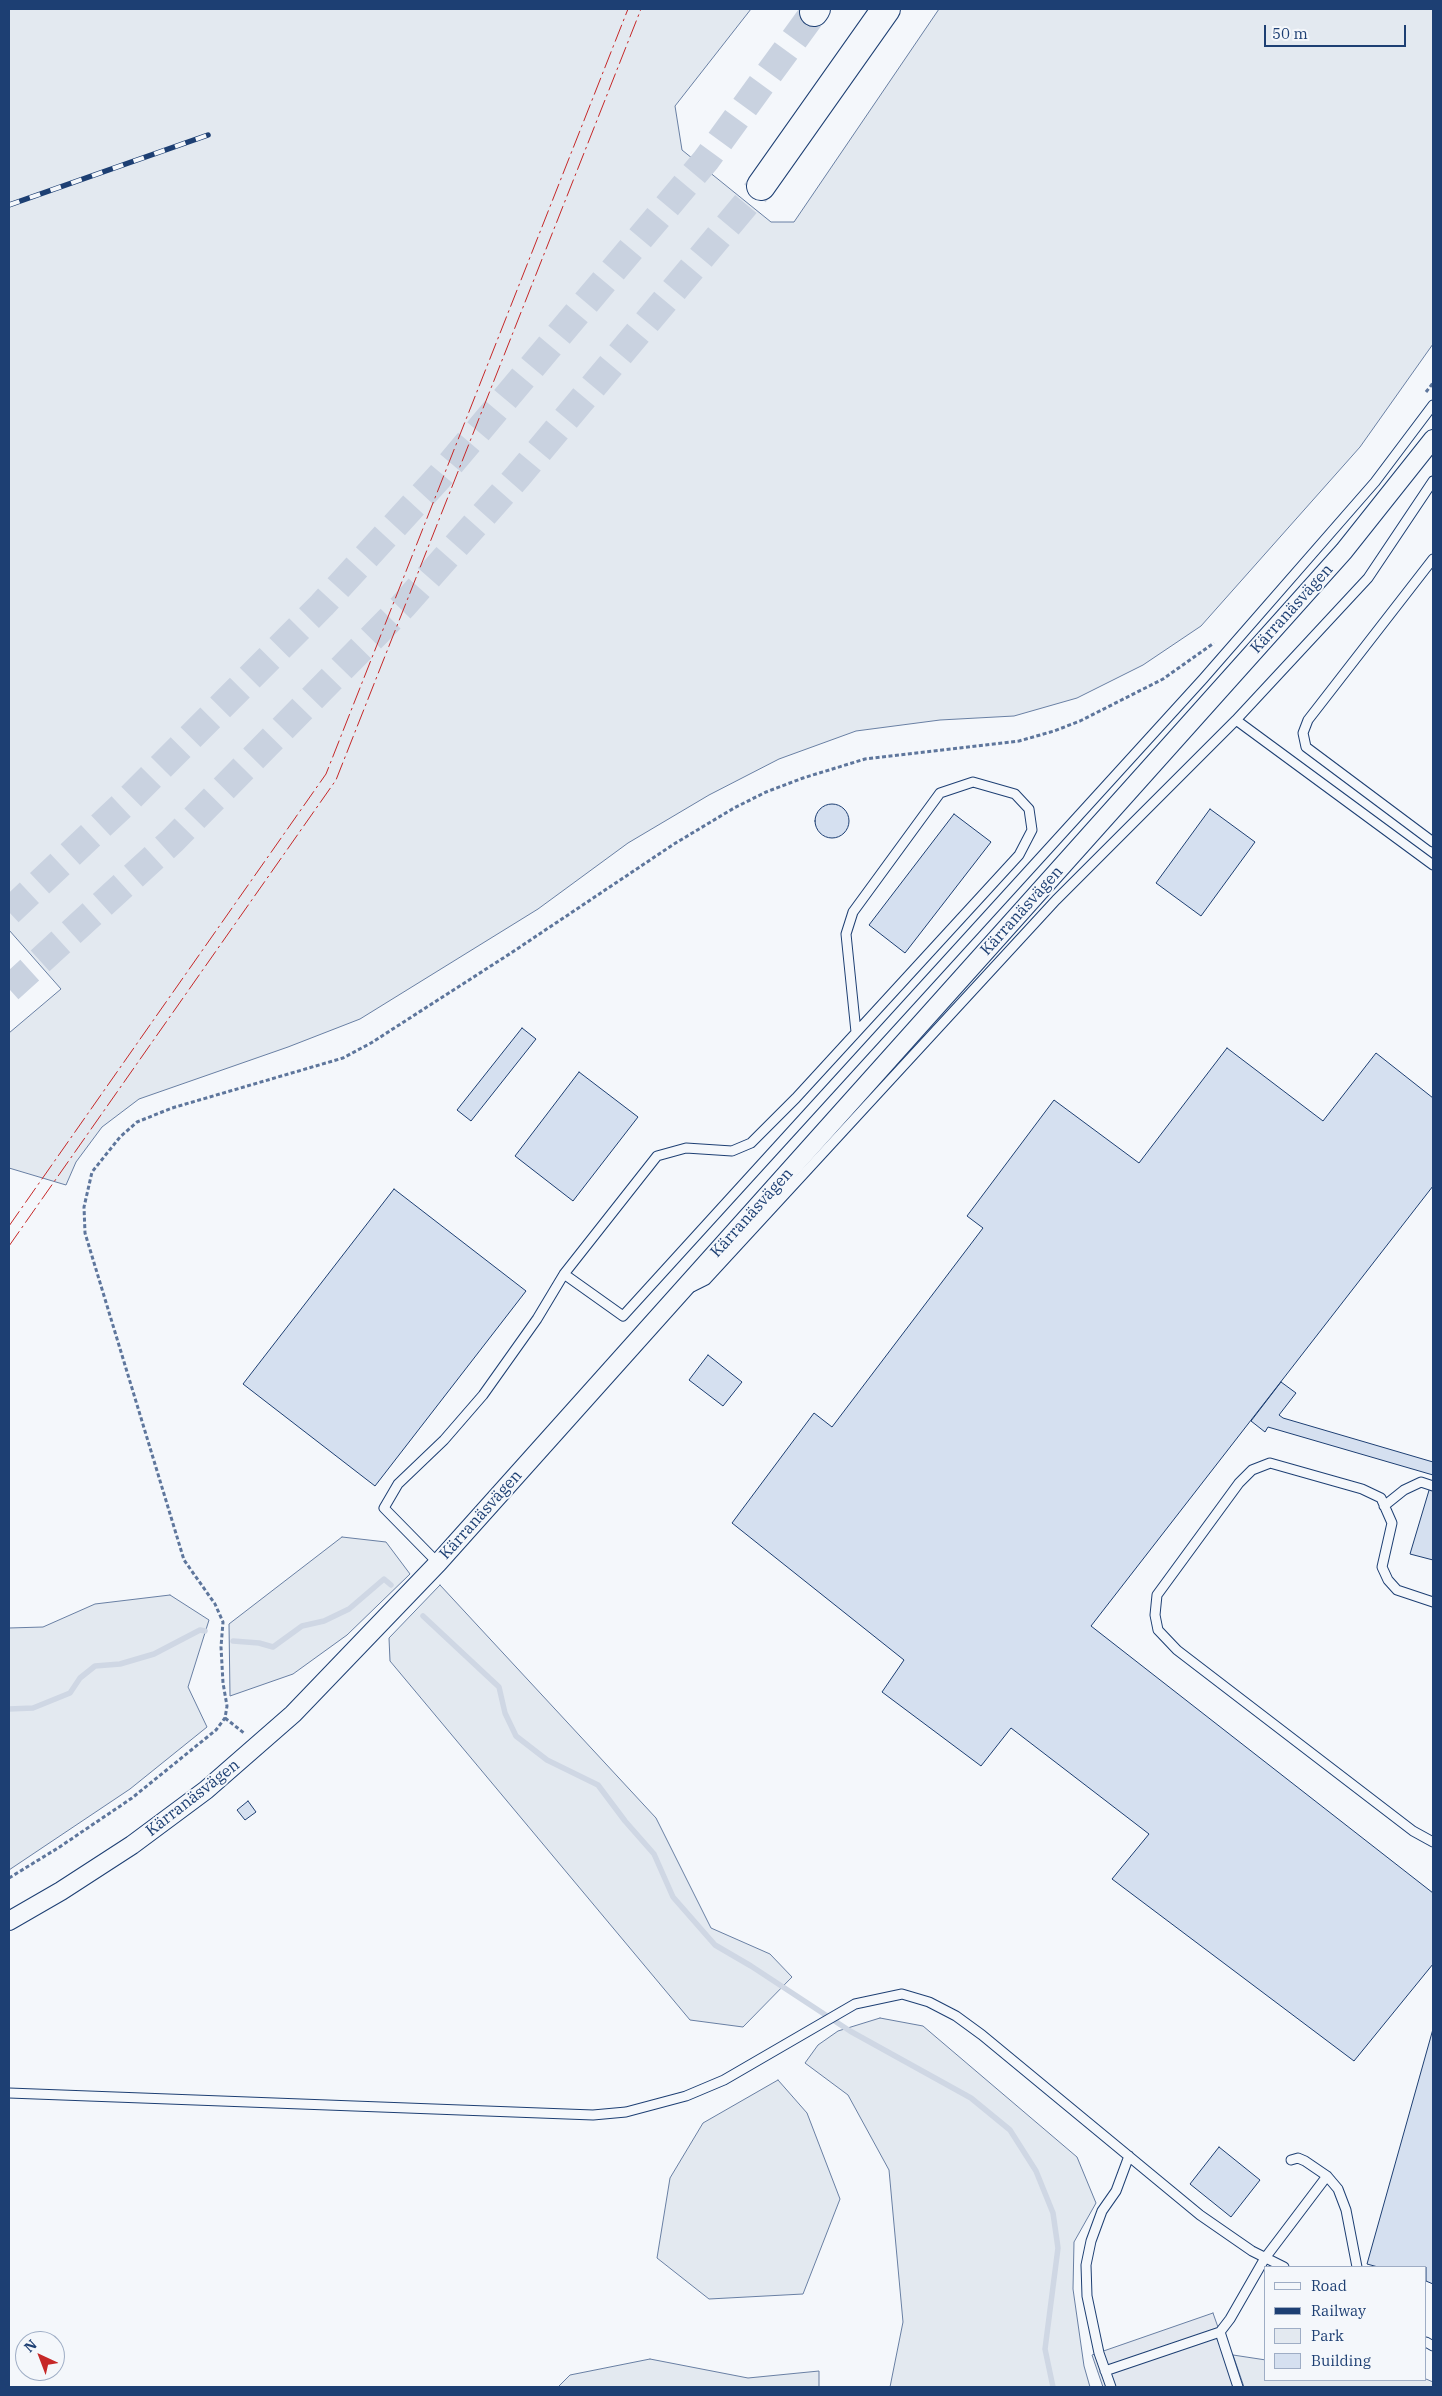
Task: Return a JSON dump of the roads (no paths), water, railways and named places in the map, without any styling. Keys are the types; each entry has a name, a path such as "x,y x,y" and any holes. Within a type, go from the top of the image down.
{"highway":[{"path":"761,186 886,9"}],"street":[{"name":"Kärranäsvägen","path":"9,1921 61,1891 132,1845 206,1790 293,1714 438,1562 681,1292 1344,550 1433,439"}],"lane":[{"path":"564,1274 623,1316 1203,679 1375,482 1433,405"},
{"path":"681,1292 706,1280 1056,900 1236,720 1368,578 1433,481"},
{"path":"1433,559 1308,720 1302,733 1306,747 1433,842"},
{"path":"1236,720 1433,865"},
{"path":"438,1562 384,1508 398,1484 444,1440 483,1395 536,1319 564,1274 657,1156 686,1148 732,1151 751,1143 856,1032 1019,855 1032,830 1029,809 1015,794 973,782 940,793 853,912 846,934 856,1032"},
{"path":"1433,1602 1397,1590 1388,1580 1382,1567 1392,1523 1381,1498 1362,1489 1270,1464 1252,1470 1239,1483 1156,1595 1154,1615 1158,1630 1177,1650 1413,1831 1433,1842"},
{"path":"1384,1506 1404,1490 1421,1482 1433,1486"},
{"path":"9,2093 593,2115 626,2112 686,2096 724,2080 855,2004 902,1994 929,2002 956,2016 982,2035 1200,2215 1252,2251 1282,2266"},
{"path":"1111,2387 1099,2353 1087,2296 1086,2264 1090,2241 1102,2211 1116,2191 1129,2156"},
{"path":"1291,2160 1298,2158 1305,2161 1327,2176 1338,2189 1346,2210 1357,2266"},
{"path":"1105,2371 1220,2332 1230,2319 1265,2258 1327,2176"},
{"path":"1220,2332 1238,2387"}],"waterway":[{"path":"233,1641 259,1643 273,1647 302,1626 324,1621 349,1609 384,1579 391,1585"},
{"path":"423,1616 499,1687 505,1713 516,1736 547,1760 598,1785 625,1821 654,1854 673,1897 715,1945 751,1966 850,2031 971,2098 1010,2130 1036,2171 1053,2213 1058,2248 1045,2349 1053,2387"},
{"path":"9,1709 33,1708 70,1693 80,1678 95,1666 120,1664 154,1654 200,1630 205,1631"}],"tunnel":[{"path":"9,912 127,801 322,605 441,475 706,160 814,12"},
{"path":"9,989 172,841 403,606 518,476 761,186"}],"railway":[{"path":"9,205 208,135"}]}
